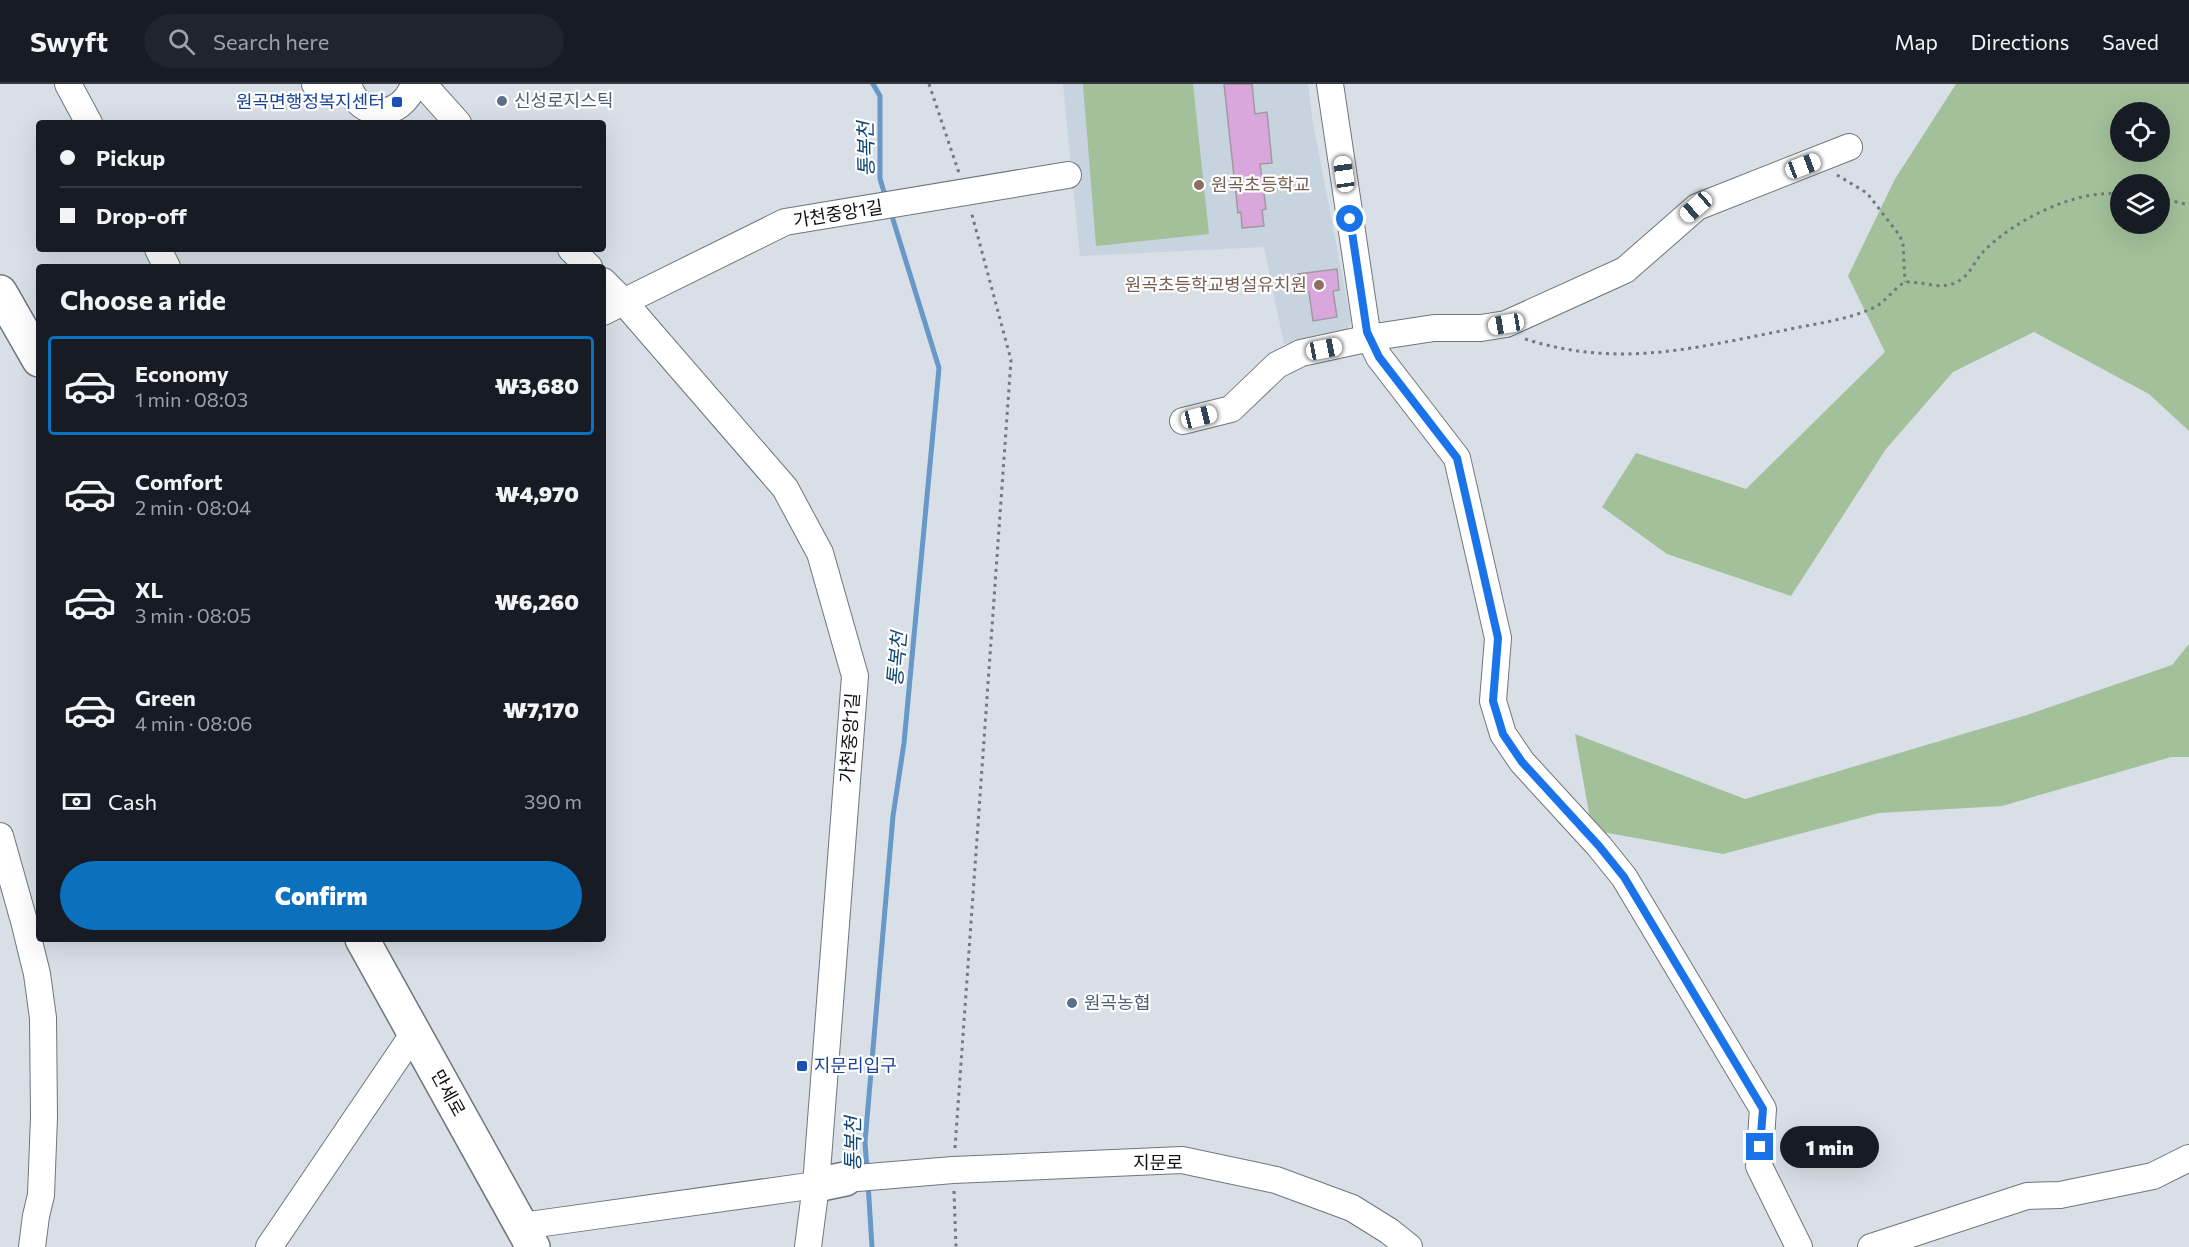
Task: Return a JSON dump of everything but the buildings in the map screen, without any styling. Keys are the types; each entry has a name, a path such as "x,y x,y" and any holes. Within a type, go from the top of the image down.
{"main road":[{"path":"2,299 36,355"},
{"name":"만세로","path":"368,942 414,1033 527,1237"}],"street":[{"path":"68,84 87,120"},
{"path":"315,84 349,88 362,106 397,120"},
{"path":"380,112 398,107 411,93 414,84"},
{"path":"423,84 455,120"},
{"path":"1330,84 1367,332 1379,357 1457,458 1498,638 1493,701 1503,734 1522,762 1599,846 1624,877 1763,1109 1759,1166 1799,1247"},
{"path":"1183,421 1231,409 1276,365 1301,353 1434,328 1481,328 1506,324 1625,270 1696,207 1849,147"},
{"name":"가천중앙1길","path":"613,307 785,222 1068,175"},
{"path":"574,252 586,264"},
{"name":"가천중앙1길","path":"606,289 613,307 785,488 820,553 855,676 831,1182 808,1247"},
{"path":"0,836 37,974 43,1018 44,1117 41,1195 32,1247"},
{"path":"269,1247 414,1033"},
{"path":"1871,1247 2027,1196 2060,1195 2153,1176 2189,1158"},
{"name":"지문로","path":"527,1237 831,1182 953,1170 1182,1160 1276,1180 1352,1208 1389,1231 1409,1247"}],"path":[{"path":"929,84 956,194 1011,360 953,1170 956,1247"},
{"path":"1825,158 1838,176 1867,193 1900,236 1903,244 1905,282"},
{"path":"1481,328 1505,332 1567,351 1616,355 1668,353 1844,318 1873,308 1905,282 1934,286 1956,282 1968,274 1983,253 2022,223 2041,212 2080,197 2110,194"},
{"path":"2170,200 2189,205"}],"shaded area":[{"name":"원곡초등학교","path":"1063,84 1308,84 1313,123 1351,321 1347,330 1284,344 1264,247 1080,256"}],"green space":[{"path":"1083,84 1193,84 1209,234 1096,246"},
{"path":"1956,84 2189,84 2189,431 2149,394 2034,332 1953,372 1886,449 1791,596 1667,554 1602,507 1636,453 1746,489 1885,352 1848,276 1895,179"},
{"path":"2189,644 2189,757 2171,757 2002,806 1879,813 1723,854 1592,830 1575,734 1745,799 2027,715 2172,665"}],"waterway":[{"name":"통복천","path":"873,84 880,96 880,179 886,198"},
{"name":"통복천","path":"867,1170 865,1142 893,816 904,743 939,368 891,213"},
{"name":"통복천","path":"868,1183 872,1247"}],"place":[{"name":"신성로지스틱","path":"502,101"},
{"name":"원곡면행정복지센터","path":"397,102"},
{"name":"원곡초등학교","path":"1199,185"},
{"name":"원곡초등학교병설유치원","path":"1319,285"},
{"name":"원곡농협","path":"1072,1003"},
{"name":"지문리입구","path":"802,1066"}],"route":[{"path":"1350,219 1367,332 1379,357 1457,458 1498,638 1493,701 1503,734 1522,762 1599,846 1624,877 1763,1109 1760,1147"}]}
